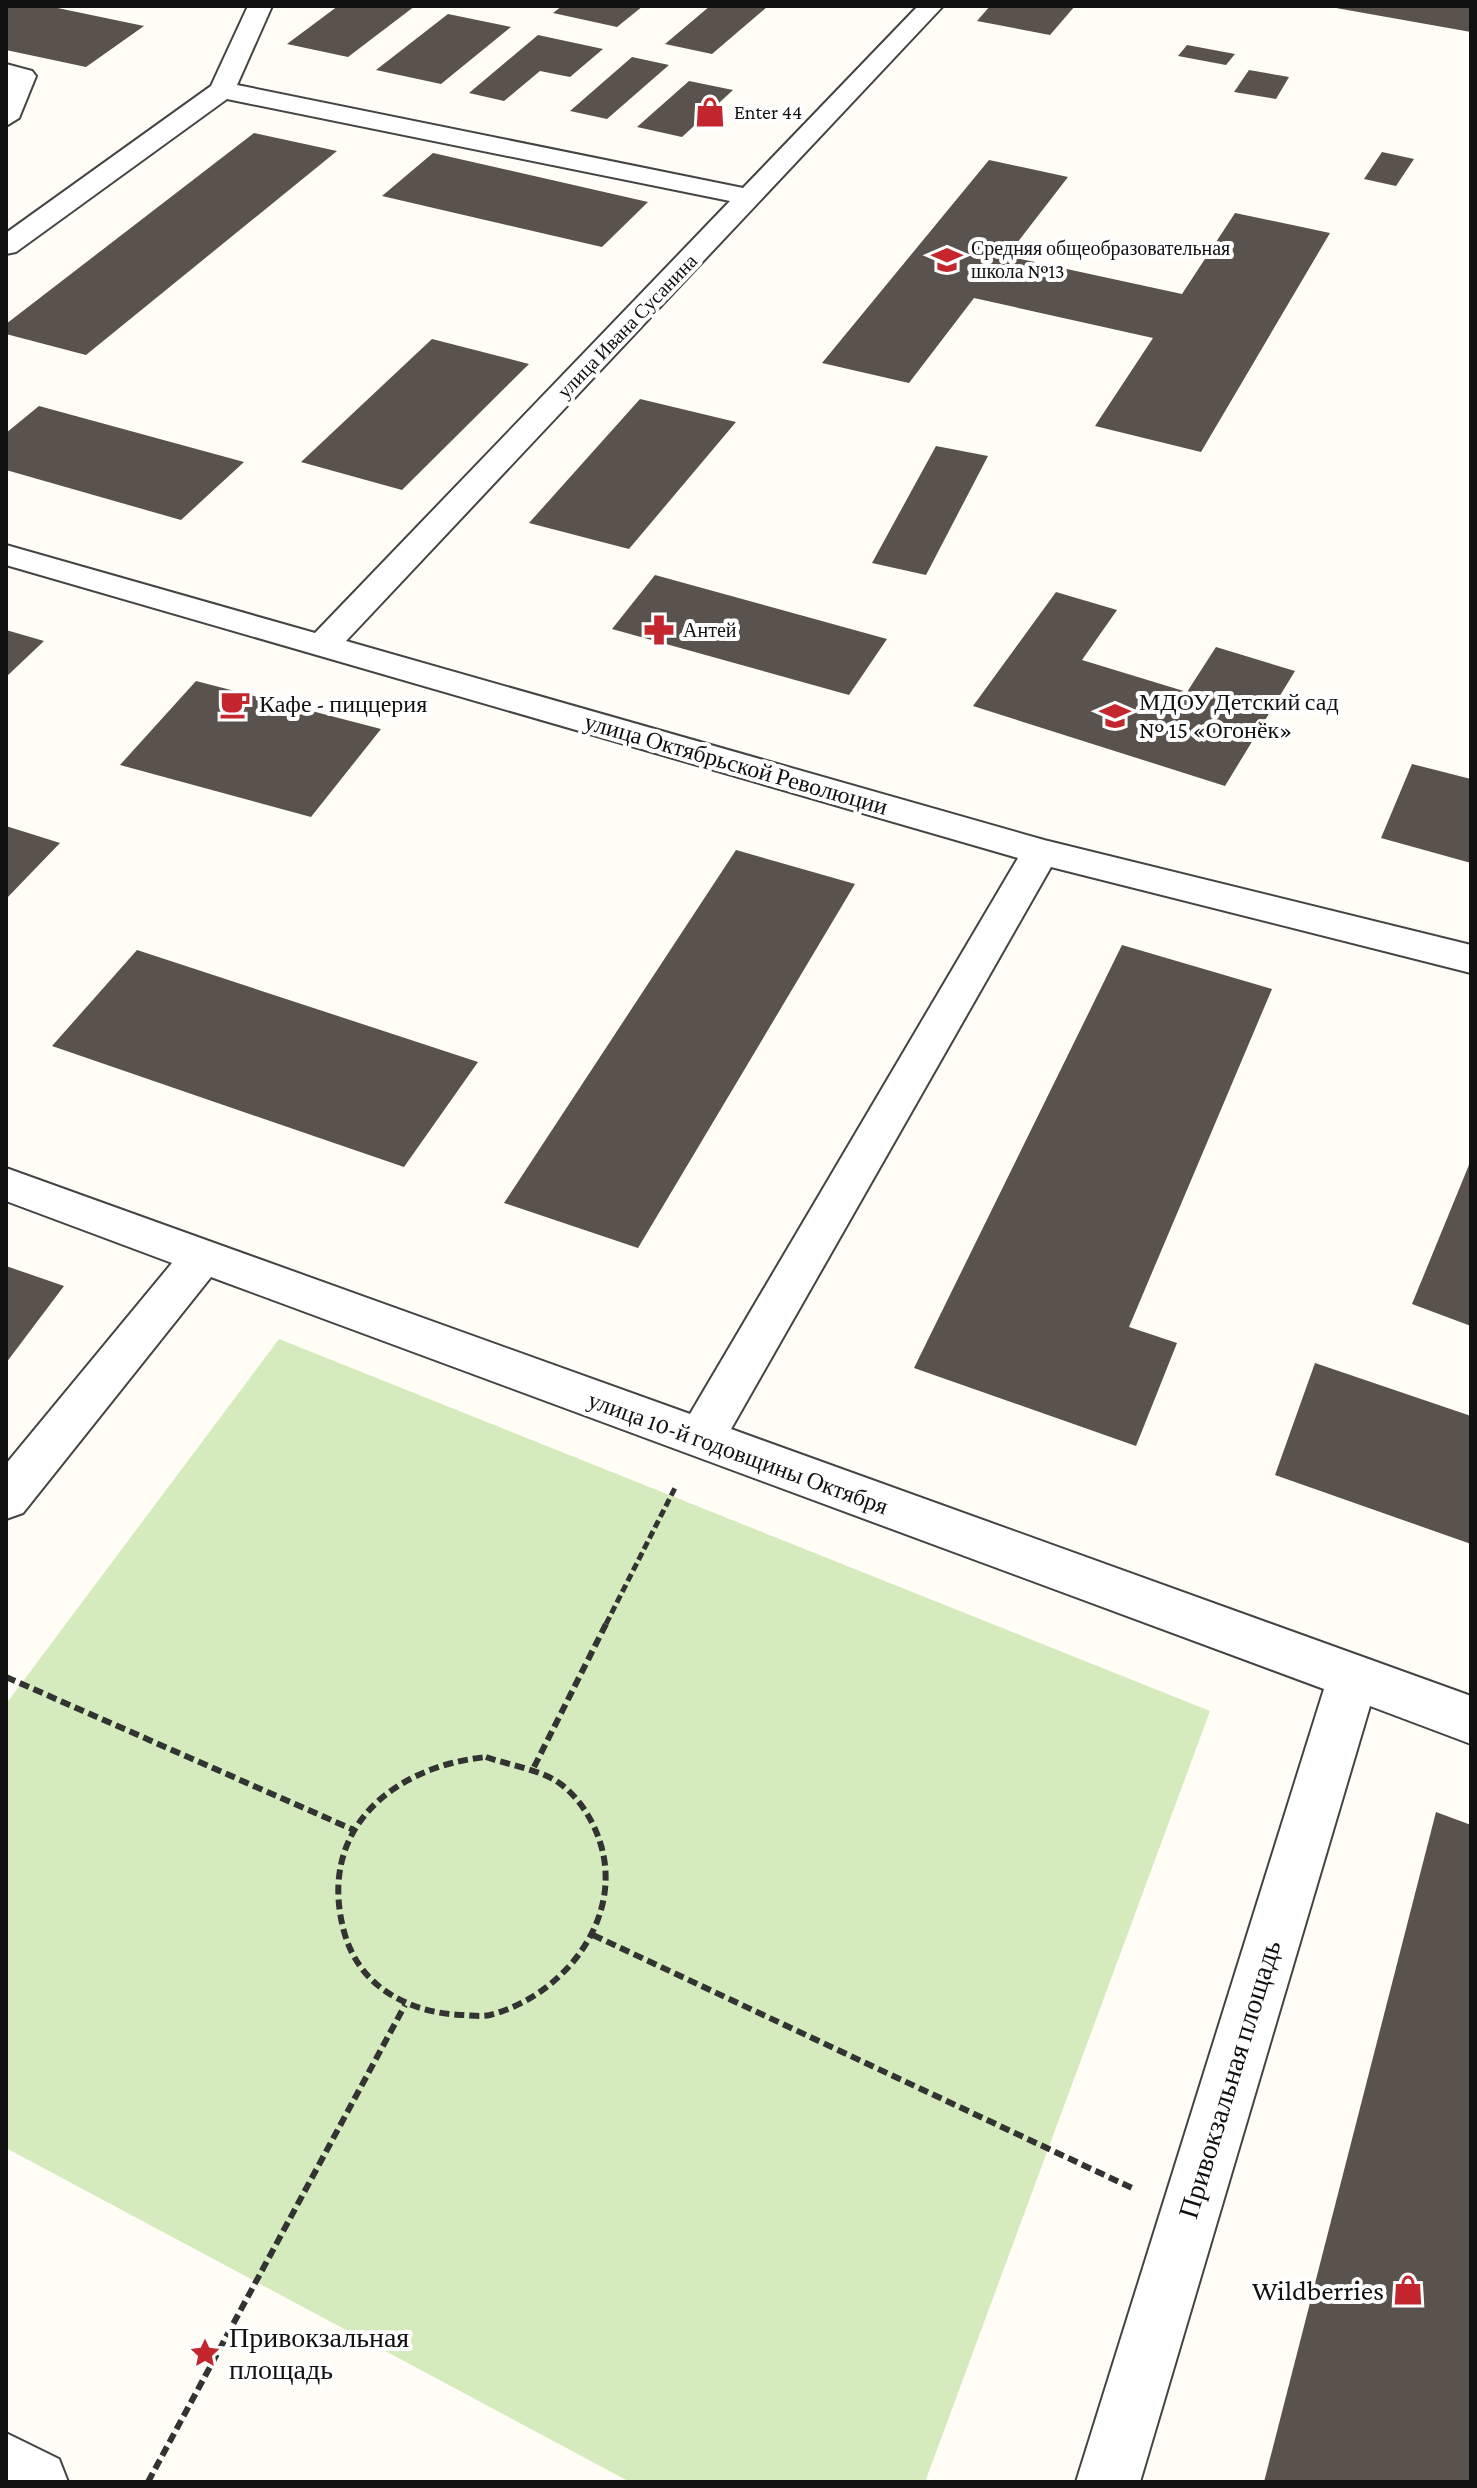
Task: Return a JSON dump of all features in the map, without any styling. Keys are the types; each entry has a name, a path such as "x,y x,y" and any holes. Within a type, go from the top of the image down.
{"street":[{"path":"6,246 222,90 260,6"},
{"name":"улица Ивана Сусанина","path":"323,645 931,6"},
{"path":"6,72 23,76 6,118"},
{"path":"222,90 749,197"},
{"name":"улица Октябрьской Революции","path":"6,555 1041,852 1471,959"},
{"path":"700,1440 1041,852"},
{"name":"улица 10-й годовщины Октября","path":"6,1184 201,1258 1471,1720"},
{"path":"6,1499 201,1258"},
{"name":"Привокзальная площадь","path":"1108,2482 1353,1676"},
{"path":"6,2465 36,2482"}],"path":[{"path":"534,1767 700,1440"},
{"path":"6,1677 354,1830"},
{"path":"486,1757 534,1767 575,1795 601,1837 607,1860 607,1886 593,1935 579,1959 560,1979 512,2008 457,2017 405,2005 382,1992 363,1973 340,1929 337,1879 343,1853 354,1830 388,1790 435,1765 486,1757"},
{"path":"593,1935 1188,2214"},
{"path":"148,2482 405,2005"}],"green space":[{"path":"279,1339 1210,1711 925,2482 630,2482 6,2148 6,1704"}],"building":[{"path":"6,6 48,6 144,26 86,67 6,50"},
{"path":"338,6 415,6 348,57 287,44"},
{"path":"562,6 643,6 617,27 553,13"},
{"path":"710,6 767,7 712,54 665,44"},
{"path":"990,6 1075,6 1050,35 977,21"},
{"path":"1471,6 1471,32 1336,8"},
{"path":"448,14 511,27 441,84 376,70"},
{"path":"538,35 603,49 570,77 540,71 504,101 469,93"},
{"path":"1187,45 1235,54 1226,65 1178,56"},
{"path":"632,57 669,65 607,119 570,111"},
{"path":"1249,70 1289,77 1276,99 1234,92"},
{"path":"689,81 733,90 682,137 637,127"},
{"path":"254,133 337,151 86,355 6,334 6,324"},
{"path":"1382,152 1414,159 1396,186 1364,179"},
{"path":"433,153 648,202 602,247 382,196"},
{"path":"989,160 1068,177 1007,256 1182,294 1235,213 1330,233 1201,452 1095,426 1153,338 974,298 909,383 822,363"},
{"path":"432,339 529,364 402,490 301,462"},
{"path":"640,399 736,422 629,549 529,523"},
{"path":"39,406 244,462 181,520 6,470 6,433"},
{"path":"936,446 988,456 926,575 872,563"},
{"path":"655,575 887,639 849,695 612,629"},
{"path":"1056,592 1117,610 1082,660 1187,692 1216,647 1295,671 1225,786 973,706"},
{"path":"6,630 44,641 6,677"},
{"path":"196,681 381,729 311,817 120,765"},
{"path":"1412,764 1471,779 1471,863 1381,838"},
{"path":"6,826 60,843 6,899"},
{"path":"736,850 855,884 638,1248 504,1203"},
{"path":"1122,945 1272,989 1129,1327 1177,1343 1136,1446 914,1368"},
{"path":"137,950 478,1062 404,1167 52,1046"},
{"path":"1471,1160 1471,1326 1412,1304"},
{"path":"6,1266 64,1286 6,1363"},
{"path":"1315,1363 1471,1416 1471,1544 1275,1475"},
{"path":"1436,1812 1471,1825 1471,2482 1264,2482"}],"place":[{"name":"Enter 44","path":"710,112"},
{"name":"Средняя общеобразовательная школа №13","path":"947,260"},
{"name":"Антей","path":"659,630"},
{"name":"Кафе - пиццерия","path":"235,704"},
{"name":"МДОУ Детский сад № 15 «Огонёк»","path":"1115,716"},
{"name":"Wildberries","path":"1408,2290"},
{"name":"Привокзальная площадь","path":"205,2353"}]}
